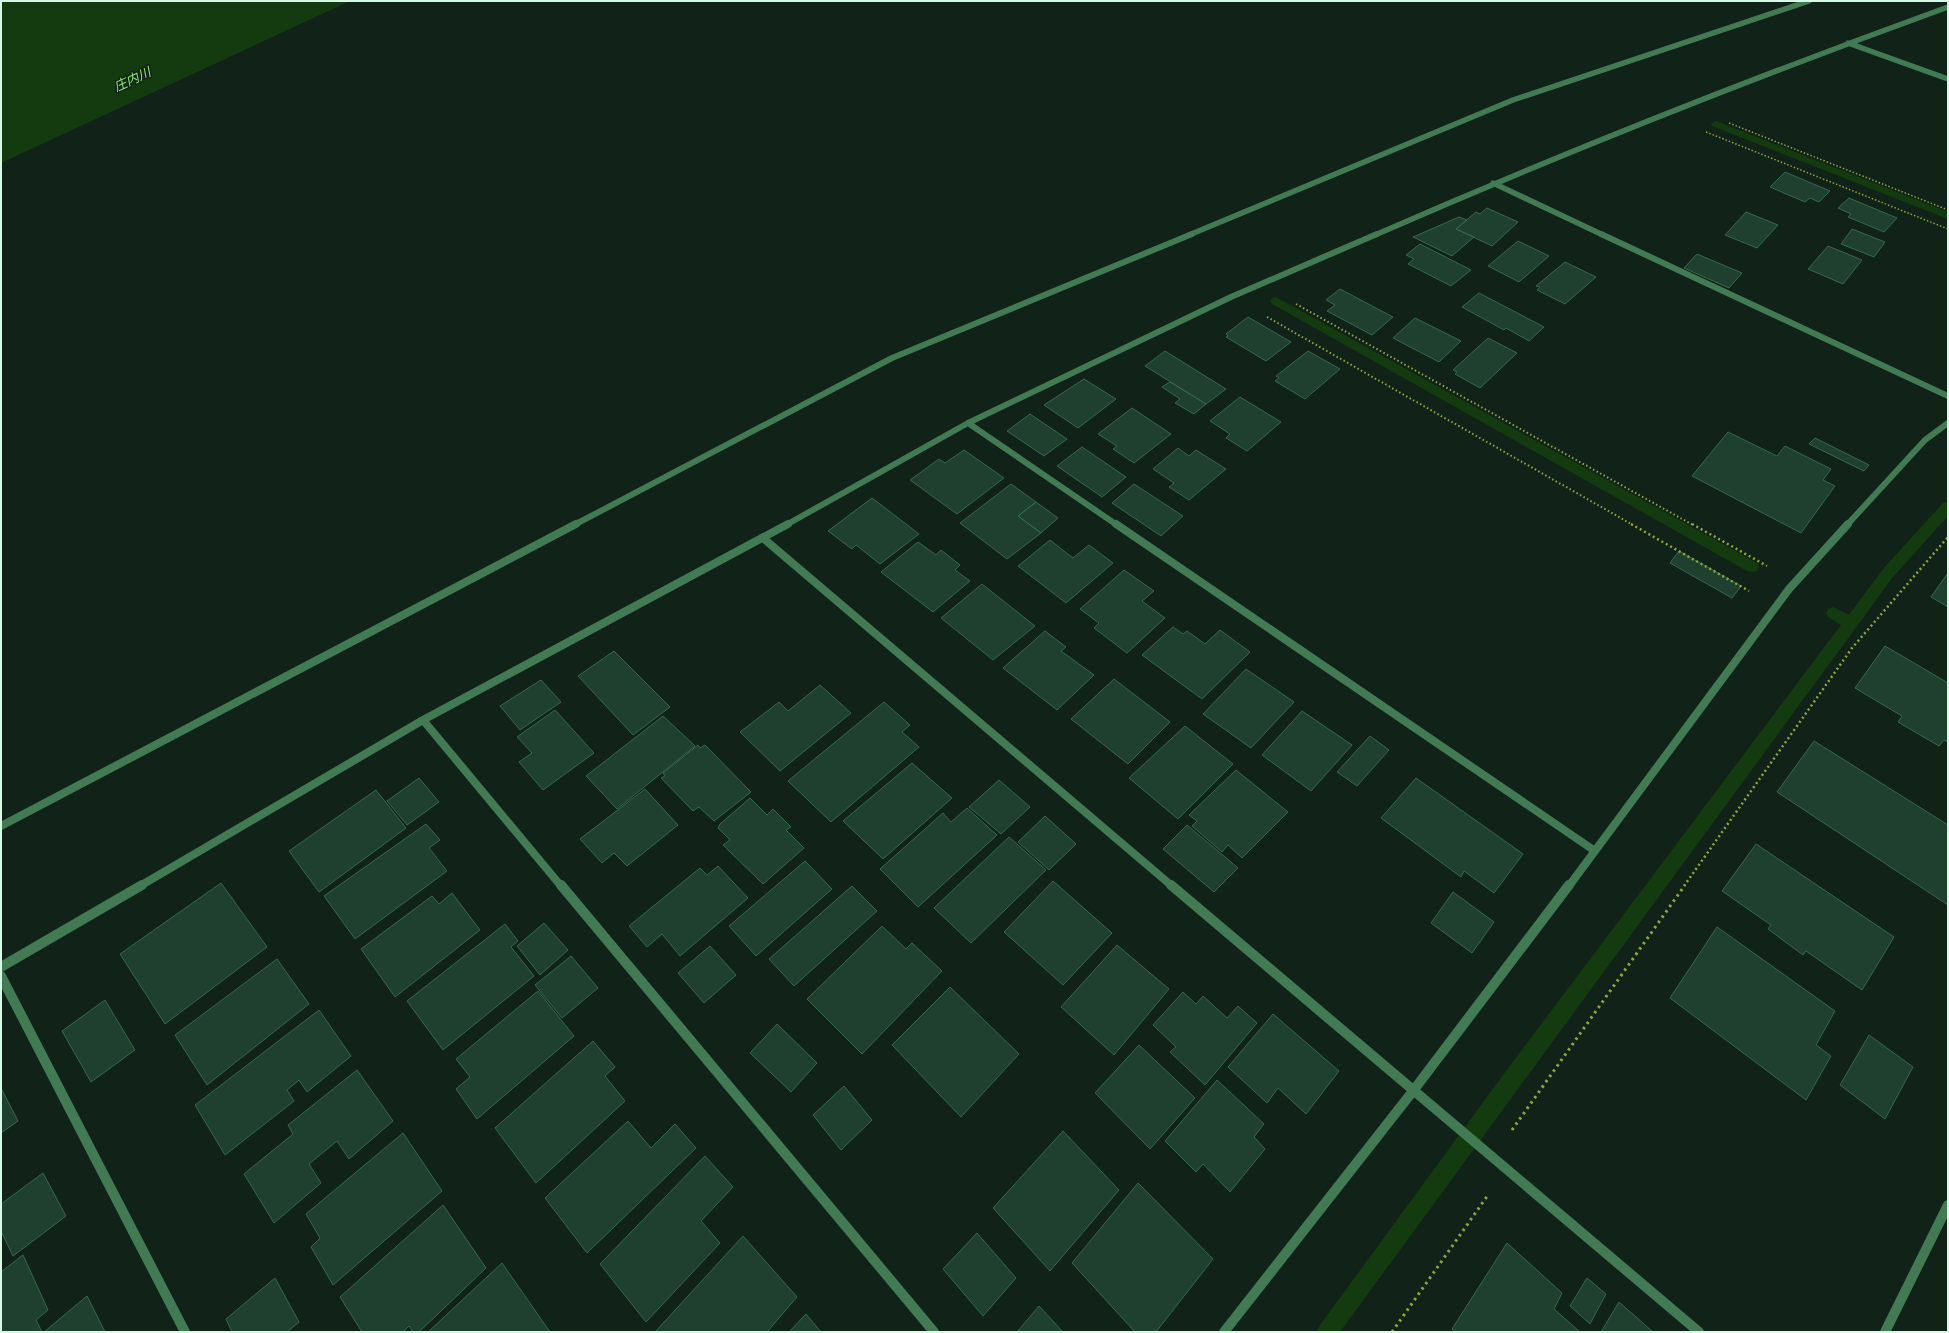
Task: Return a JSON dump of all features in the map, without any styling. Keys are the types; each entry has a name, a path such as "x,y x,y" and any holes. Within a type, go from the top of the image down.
{"street":[{"path":"1,826 892,358 1513,100 1809,1"},
{"path":"1,967 423,720 763,538 968,423 1231,297 1493,183 1848,43 1948,7"},
{"path":"1848,43 1948,79"},
{"path":"1493,183 1948,396"},
{"path":"968,423 1595,851"},
{"path":"1224,1332 1413,1091 1595,851 1795,582 1925,440 1948,423"},
{"path":"763,538 1506,1170 1699,1332"},
{"path":"423,720 934,1332"},
{"path":"1,976 185,1332"},
{"path":"1886,1332 1948,1205"}],"path":[{"path":"1686,106 1948,210"},
{"path":"1665,115 1948,229"},
{"path":"1260,284 1795,582"},
{"path":"1231,297 1776,606"},
{"path":"1492,1158 1852,648 1948,537"},
{"path":"1392,1332 1506,1170"}],"water":[{"name":"庄内川","path":"1,1 350,1 1,163"}],"building":[{"path":"1785,172 1830,191 1819,202 1810,198 1805,202 1770,187"},
{"path":"1849,198 1897,218 1884,232 1848,217 1851,214 1838,208"},
{"path":"1487,208 1518,222 1492,246 1456,229 1476,212 1480,214"},
{"path":"1746,212 1778,225 1757,248 1725,235"},
{"path":"1459,217 1467,220 1456,229 1474,237 1452,256 1413,237"},
{"path":"1852,229 1885,242 1874,257 1841,244"},
{"path":"1518,241 1549,256 1519,282 1488,266"},
{"path":"1420,244 1471,270 1451,286 1408,264 1414,259 1406,255"},
{"path":"1828,246 1862,260 1843,284 1808,269"},
{"path":"1697,254 1742,273 1729,288 1684,268"},
{"path":"1565,262 1596,277 1565,304 1537,290 1540,287 1536,286"},
{"path":"1340,289 1393,317 1372,335 1327,311 1335,305 1326,300"},
{"path":"1479,293 1544,327 1529,341 1506,328 1504,330 1462,307"},
{"path":"1248,317 1291,342 1266,361 1226,337 1228,336 1226,334"},
{"path":"1415,318 1461,341 1439,362 1393,338"},
{"path":"1488,338 1517,353 1480,388 1455,374 1457,372 1453,370"},
{"path":"1165,351 1226,389 1206,404 1145,366"},
{"path":"1308,351 1340,369 1305,399 1275,381 1279,378 1276,376"},
{"path":"1084,379 1116,399 1078,428 1044,405"},
{"path":"1170,382 1206,404 1194,414 1175,403 1180,399 1162,387"},
{"path":"1240,397 1281,422 1247,451 1226,438 1230,434 1210,421"},
{"path":"1132,408 1171,434 1134,463 1113,449 1117,446 1098,434"},
{"path":"1030,414 1067,439 1044,456 1007,431"},
{"path":"1728,432 1777,456 1785,446 1831,469 1823,480 1835,486 1801,533 1692,476"},
{"path":"1815,438 1869,465 1864,471 1809,444"},
{"path":"1082,447 1126,477 1102,497 1057,466"},
{"path":"1178,448 1189,456 1196,450 1226,469 1189,500 1169,487 1174,483 1153,469"},
{"path":"964,450 1004,478 957,514 910,480 939,459 945,463"},
{"path":"1011,484 1036,502 1018,516 1041,533 1007,559 960,523"},
{"path":"1134,484 1183,516 1161,536 1112,503"},
{"path":"872,498 919,534 880,564 856,545 852,549 828,531"},
{"path":"1036,502 1058,518 1041,533 1018,516"},
{"path":"1050,540 1073,558 1089,545 1113,563 1066,603 1018,566"},
{"path":"918,542 936,555 941,550 960,565 955,570 970,581 933,612 881,572"},
{"path":"1679,551 1741,586 1732,598 1670,563"},
{"path":"1124,570 1154,591 1142,601 1165,618 1127,653 1094,628 1099,623 1080,609"},
{"path":"1948,573 1948,607 1931,597"},
{"path":"982,584 1035,626 993,660 941,618"},
{"path":"1173,627 1183,634 1187,631 1205,644 1220,630 1250,652 1202,699 1142,655"},
{"path":"1045,631 1066,647 1061,651 1094,675 1057,710 1003,668"},
{"path":"1885,646 1948,683 1948,742 1944,740 1939,746 1898,722 1902,716 1855,688"},
{"path":"614,651 670,707 633,735 578,676"},
{"path":"1246,669 1294,702 1251,748 1203,714"},
{"path":"1114,679 1170,722 1128,764 1071,719"},
{"path":"541,680 561,702 520,730 500,706"},
{"path":"820,685 851,713 780,771 740,732 779,702 788,711"},
{"path":"884,702 910,725 902,732 919,747 831,822 788,781"},
{"path":"555,710 594,753 543,790 519,762 532,753 517,737"},
{"path":"1302,711 1352,745 1311,791 1262,755"},
{"path":"663,716 695,746 617,809 586,776"},
{"path":"1185,726 1233,764 1178,819 1129,778"},
{"path":"1370,736 1389,750 1357,786 1337,772"},
{"path":"1814,741 1948,825 1948,905 1777,792"},
{"path":"698,745 700,748 705,745 751,792 714,821 699,807 693,811 661,778 665,776 663,773"},
{"path":"912,763 952,798 883,859 843,821"},
{"path":"1236,770 1288,812 1242,858 1228,845 1222,852 1192,826 1197,821 1189,815"},
{"path":"419,778 439,802 407,825 387,801"},
{"path":"1416,778 1523,854 1494,893 1464,871 1461,877 1381,818"},
{"path":"999,780 1030,807 1001,834 969,807"},
{"path":"645,789 678,825 627,866 614,853 602,863 580,839"},
{"path":"376,790 406,828 319,892 289,851"},
{"path":"750,798 767,815 773,809 791,827 786,830 804,848 763,884 723,845 730,840 718,828 720,824"},
{"path":"967,808 997,835 918,907 880,869 943,813 951,822"},
{"path":"1045,816 1076,844 1049,870 1018,842"},
{"path":"426,824 440,840 429,848 447,871 355,939 324,896"},
{"path":"1187,825 1238,868 1214,892 1163,849"},
{"path":"1009,837 1046,870 971,943 934,908"},
{"path":"1756,844 1894,937 1862,990 1806,951 1803,955 1768,929 1771,925 1722,891"},
{"path":"805,861 832,889 756,956 729,926"},
{"path":"718,866 748,898 680,956 662,934 647,947 629,926 700,868 707,875"},
{"path":"1053,881 1112,933 1063,985 1004,932"},
{"path":"221,883 267,947 165,1024 120,954"},
{"path":"852,886 877,911 794,986 769,959"},
{"path":"1453,892 1494,922 1472,953 1431,923"},
{"path":"452,893 480,930 395,997 361,949 432,896 439,904"},
{"path":"544,923 568,950 540,975 517,946"},
{"path":"505,924 518,941 511,947 534,976 443,1050 407,1001"},
{"path":"882,926 906,949 912,943 942,971 862,1054 807,999"},
{"path":"1717,927 1835,1011 1816,1045 1831,1056 1806,1100 1670,998"},
{"path":"1117,945 1169,989 1114,1055 1061,1007"},
{"path":"710,946 736,975 704,1003 678,973"},
{"path":"571,956 598,988 562,1018 535,985"},
{"path":"277,959 309,1004 207,1085 175,1035"},
{"path":"950,987 1019,1054 961,1117 892,1045"},
{"path":"538,991 574,1036 477,1119 456,1089 470,1077 456,1059"},
{"path":"1183,992 1196,1004 1203,996 1227,1018 1238,1006 1257,1023 1205,1085 1170,1052 1176,1047 1153,1025"},
{"path":"105,1000 135,1050 91,1082 62,1031"},
{"path":"319,1010 351,1056 307,1092 299,1080 287,1090 294,1101 225,1155 195,1105"},
{"path":"1273,1014 1339,1071 1306,1114 1278,1088 1267,1103 1228,1067"},
{"path":"777,1024 817,1063 791,1092 750,1053"},
{"path":"1869,1035 1913,1067 1885,1119 1840,1085"},
{"path":"593,1041 615,1067 605,1076 625,1101 536,1183 495,1128"},
{"path":"1139,1045 1195,1098 1150,1149 1095,1093"},
{"path":"357,1070 393,1121 349,1159 337,1141 309,1164 321,1183 274,1223 244,1174 293,1134 288,1125"},
{"path":"1217,1080 1264,1124 1254,1137 1265,1149 1230,1192 1203,1164 1196,1172 1165,1141"},
{"path":"844,1086 872,1120 841,1150 813,1115"},
{"path":"1,1088 18,1121 1,1133"},
{"path":"628,1121 651,1148 675,1124 696,1148 587,1253 545,1198"},
{"path":"1063,1131 1119,1190 1050,1271 993,1208"},
{"path":"403,1133 442,1191 333,1285 311,1247 320,1238 306,1214"},
{"path":"705,1156 733,1187 701,1221 720,1243 646,1322 600,1264"},
{"path":"43,1173 66,1216 13,1256 1,1231 1,1204"},
{"path":"1138,1183 1213,1259 1156,1332 1135,1332 1072,1263"},
{"path":"443,1205 486,1268 419,1332 413,1332 409,1326 403,1332 362,1332 340,1297"},
{"path":"977,1233 1016,1278 983,1316 943,1269"},
{"path":"743,1236 797,1297 767,1332 655,1332"},
{"path":"1507,1243 1562,1293 1554,1309 1580,1332 1456,1332 1452,1329"},
{"path":"23,1255 48,1310 36,1320 42,1332 1,1332 1,1272"},
{"path":"502,1263 550,1332 428,1332"},
{"path":"275,1278 299,1322 287,1332 232,1332 226,1319"},
{"path":"1587,1278 1606,1294 1590,1324 1570,1306"},
{"path":"87,1296 105,1332 44,1332"},
{"path":"1619,1302 1653,1332 1601,1332"},
{"path":"1039,1306 1063,1332 1017,1332"},
{"path":"806,1314 821,1332 789,1332"}],"waterway":[{"path":"1716,124 1948,216"},
{"path":"1276,301 1752,567"},
{"path":"1327,1332 1513,1078 1888,573 1948,507"},
{"path":"1833,613 1850,623"}]}
